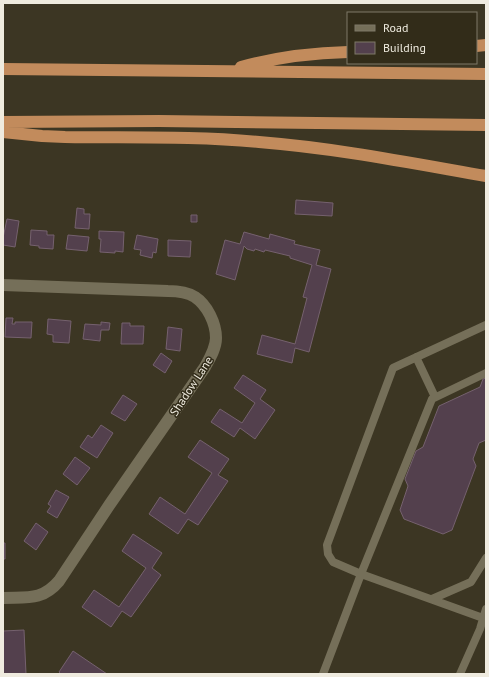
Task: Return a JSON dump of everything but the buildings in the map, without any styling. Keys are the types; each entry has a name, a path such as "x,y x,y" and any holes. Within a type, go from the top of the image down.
{"highway":[{"path":"225,71 257,62 298,55 347,52"},
{"path":"3,69 486,74"},
{"path":"3,122 159,121 486,125"},
{"path":"3,132 57,136 206,139 264,142 327,149 486,176"}],"street":[{"name":"Shadow Lane","path":"3,285 179,291 196,297 208,311 215,328 216,338 212,355 205,367 53,588 38,596 3,598"}],"lane":[{"path":"483,618 361,574 333,562 328,554 327,545 393,368 486,325"},
{"path":"416,357 435,397"},
{"path":"323,674 361,574 432,399 486,373"},
{"path":"432,600 471,582 486,560"},
{"path":"460,674 480,629 486,609"}]}
